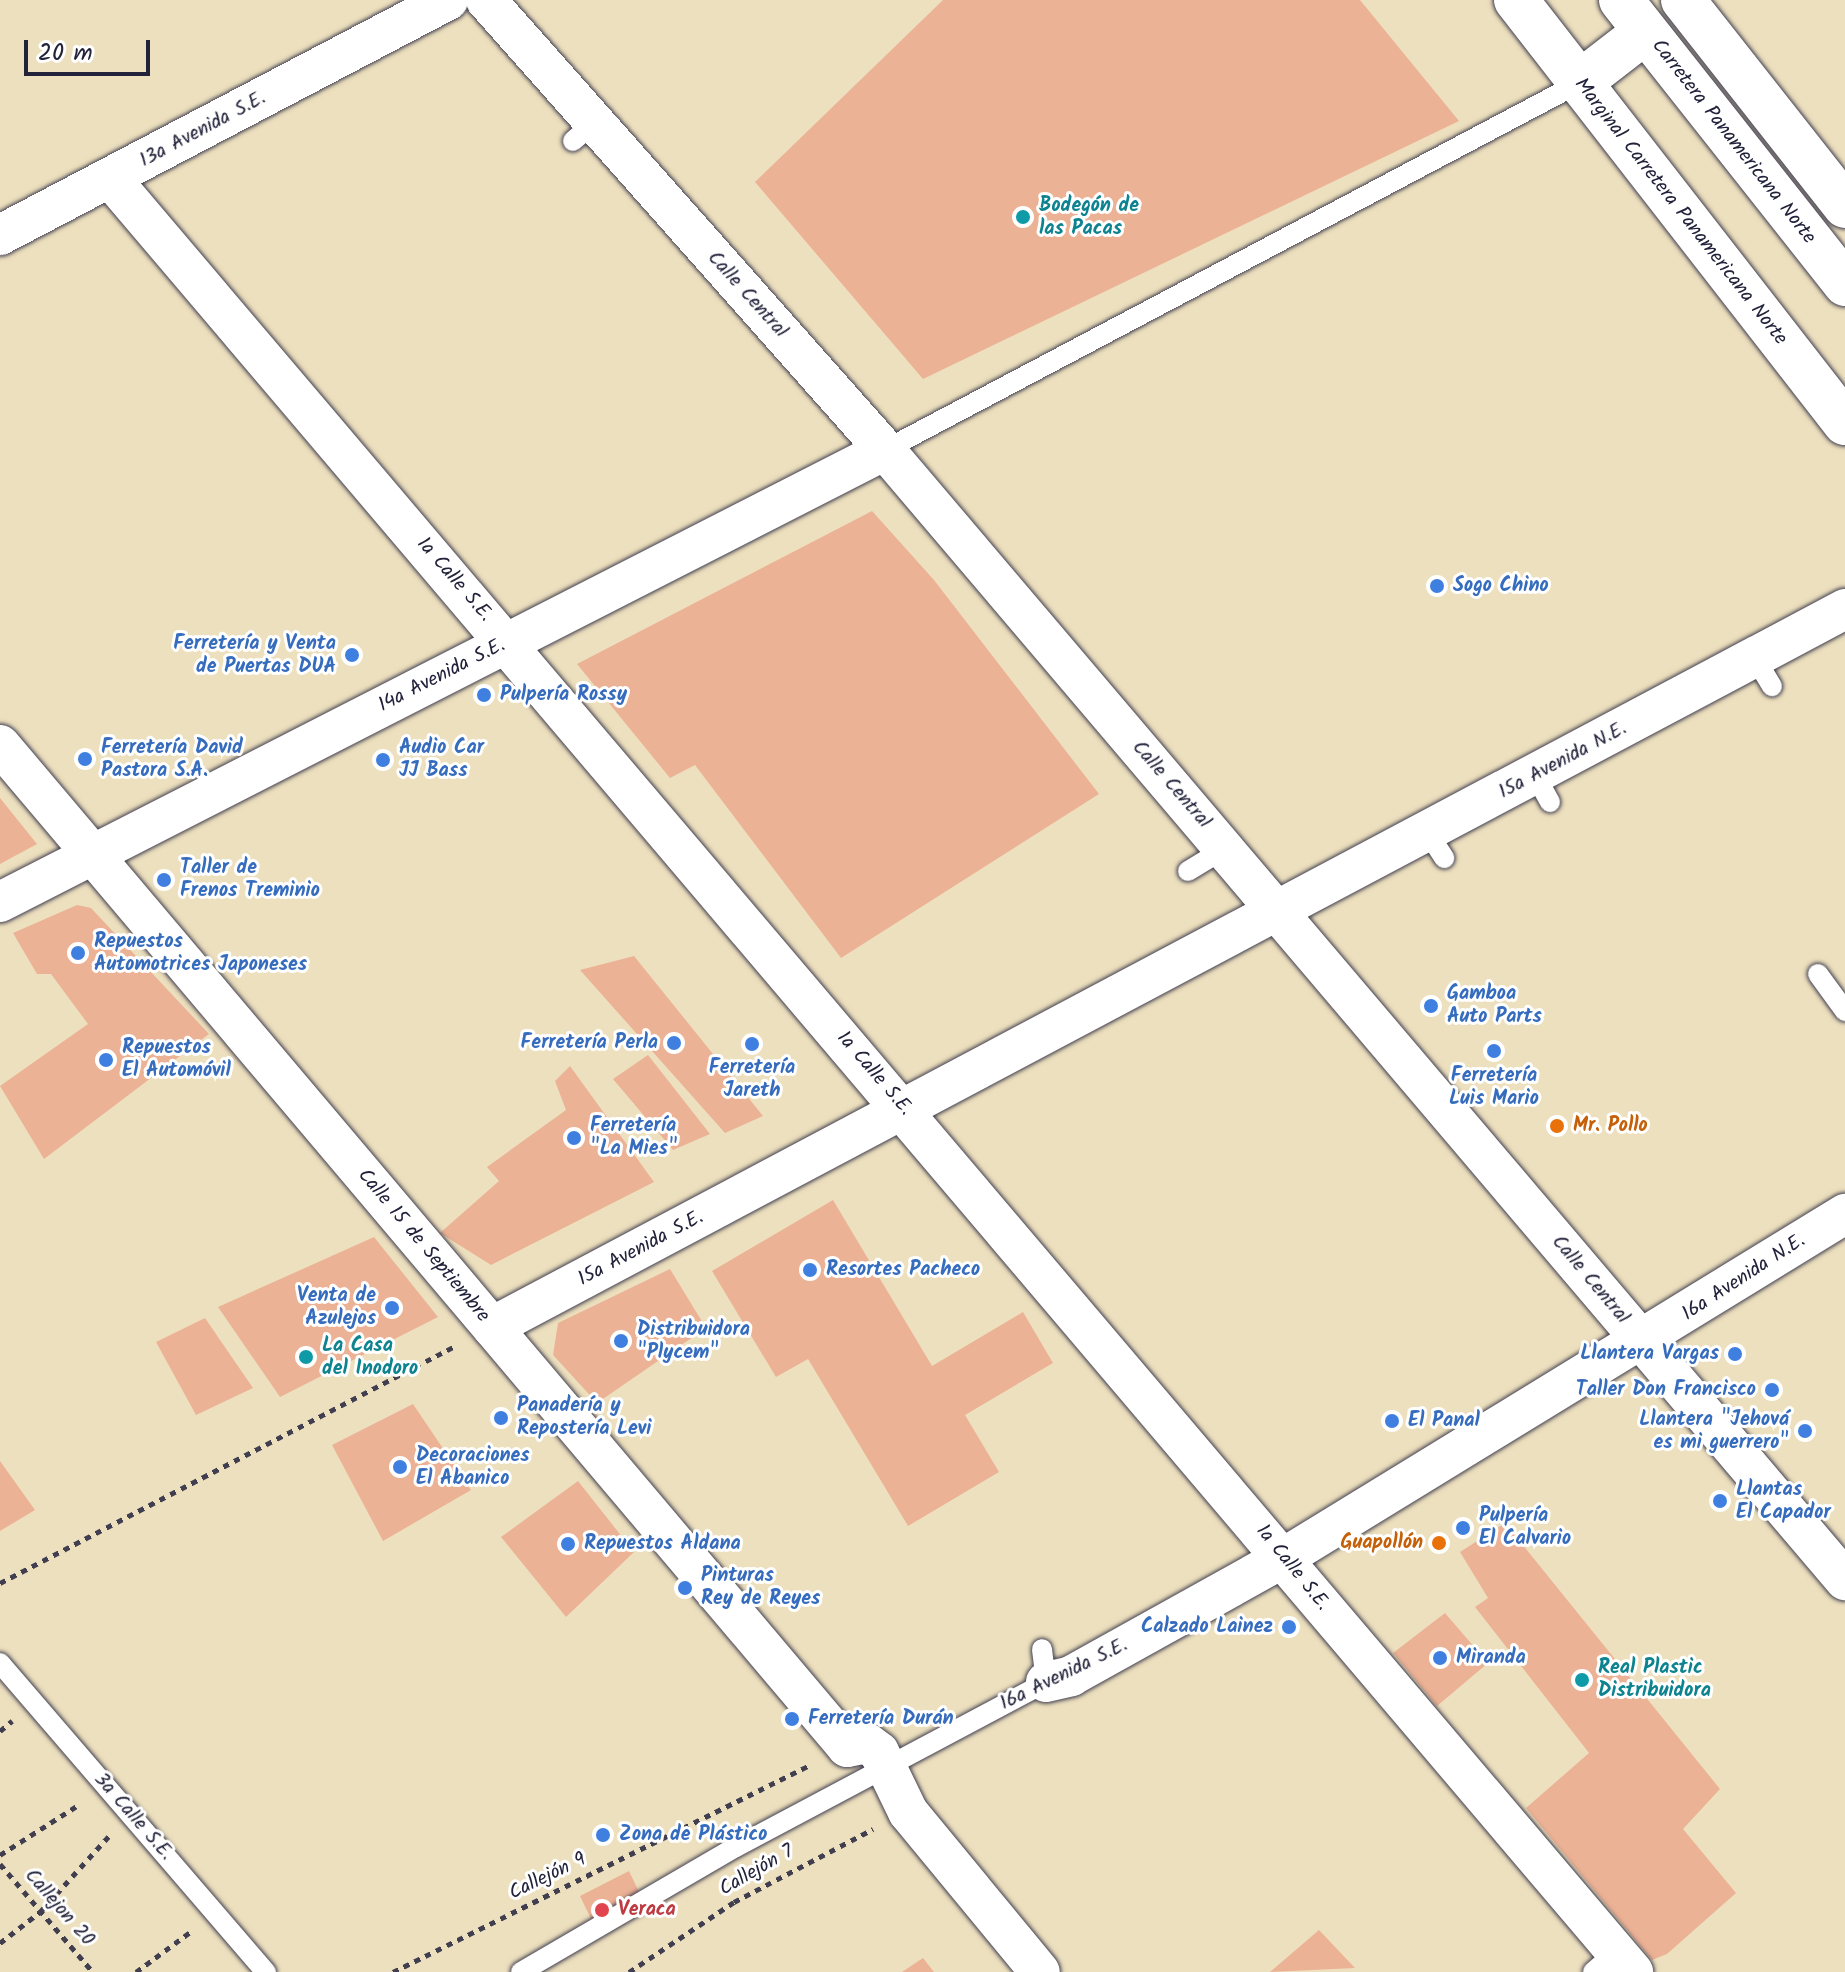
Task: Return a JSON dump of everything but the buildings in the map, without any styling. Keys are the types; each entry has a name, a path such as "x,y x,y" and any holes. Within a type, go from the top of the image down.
{"main road":[{"name":"Marginal Carretera Panamericana Norte","path":"1516,0 1845,423"},
{"path":"1683,0 1845,206"},
{"path":"1579,83 1633,16"},
{"name":"Carretera Panamericana Norte","path":"1633,16 1845,284"}],"street":[{"name":"13a Avenida S.E.","path":"0,235 448,0"},
{"name":"Calle Central","path":"486,0 583,132 885,450 1281,912 1845,1580"},
{"name":"1a Calle S.E.","path":"111,179 1285,1557 1614,1965"},
{"name":"14a Avenida S.E.","path":"0,902 90,854 306,757 508,643 885,450"},
{"name":"15a Avenida N.E.","path":"1281,912 1436,846 1763,672 1845,609"},
{"name":"Calle 15 de Septiembre","path":"0,745 847,1747"},
{"name":"15a Avenida S.E.","path":"492,1327 1281,912"},
{"name":"16a Avenida N.E.","path":"1642,1342 1845,1214"},
{"name":"16a Avenida S.E.","path":"1058,1679 1285,1557 1642,1342"},
{"path":"847,1747 867,1743 886,1767 908,1812 1040,1972"}],"lane":[{"path":"885,450 1579,83"},
{"path":"1188,871 1226,848"},
{"path":"1818,974 1845,1011"},
{"name":"3a Calle S.E.","path":"0,1663 266,1972"},
{"name":"16a Avenida S.E.","path":"521,1972 886,1767 1058,1679"}],"path":[{"path":"0,1583 492,1327"},
{"name":"Callejón 9","path":"393,1972 847,1747"},
{"path":"0,1855 77,1807"},
{"name":"Callejón 7","path":"629,1972 734,1902 908,1812"},
{"path":"0,1943 40,1912 108,1835"},
{"name":"Callejon 20","path":"0,1864 93,1972"},
{"path":"136,1972 217,1915"}],"place":[{"name":"Bodegón de las Pacas","path":"1023,217"},
{"name":"Sogo Chino","path":"1437,586"},
{"name":"Ferretería y Venta de Puertas DUA","path":"352,655"},
{"name":"Pulpería Rossy","path":"484,695"},
{"name":"Ferretería David Pastora S.A.","path":"85,759"},
{"name":"Audio Car JJ Bass","path":"383,760"},
{"name":"Taller de Frenos Treminio","path":"164,880"},
{"name":"Repuestos Automotrices Japoneses","path":"78,953"},
{"name":"Gamboa Auto Parts","path":"1431,1006"},
{"name":"Ferretería Perla","path":"674,1043"},
{"name":"Ferretería Jareth","path":"752,1044"},
{"name":"Ferretería Luis Mario","path":"1494,1051"},
{"name":"Repuestos El Automóvil","path":"106,1060"},
{"name":"Mr. Pollo","path":"1557,1126"},
{"name":"Ferretería \"La Mies\"","path":"574,1138"},
{"name":"Resortes Pacheco","path":"810,1270"},
{"name":"Venta de Azulejos","path":"392,1308"},
{"name":"Distribuidora \"Plycem\"","path":"621,1341"},
{"name":"Llantera Vargas","path":"1735,1354"},
{"name":"La Casa del Inodoro","path":"306,1357"},
{"name":"Taller Don Francisco","path":"1772,1390"},
{"name":"Panadería y Repostería Levi","path":"501,1418"},
{"name":"El Panal","path":"1392,1421"},
{"name":"Llantera \"Jehová es mi guerrero\"","path":"1805,1431"},
{"name":"Decoraciones El Abanico","path":"400,1467"},
{"name":"Llantas El Capador","path":"1720,1501"},
{"name":"Pulpería El Calvario","path":"1463,1528"},
{"name":"Guapollón","path":"1439,1543"},
{"name":"Repuestos Aldana","path":"568,1544"},
{"name":"Pinturas Rey de Reyes","path":"685,1588"},
{"name":"Calzado Lainez","path":"1289,1627"},
{"name":"Miranda","path":"1440,1658"},
{"name":"Real Plastic Distribuidora","path":"1582,1680"},
{"name":"Ferretería Durán","path":"792,1719"},
{"name":"Zona de Plástico","path":"603,1835"},
{"name":"Veraca","path":"602,1910"}]}
